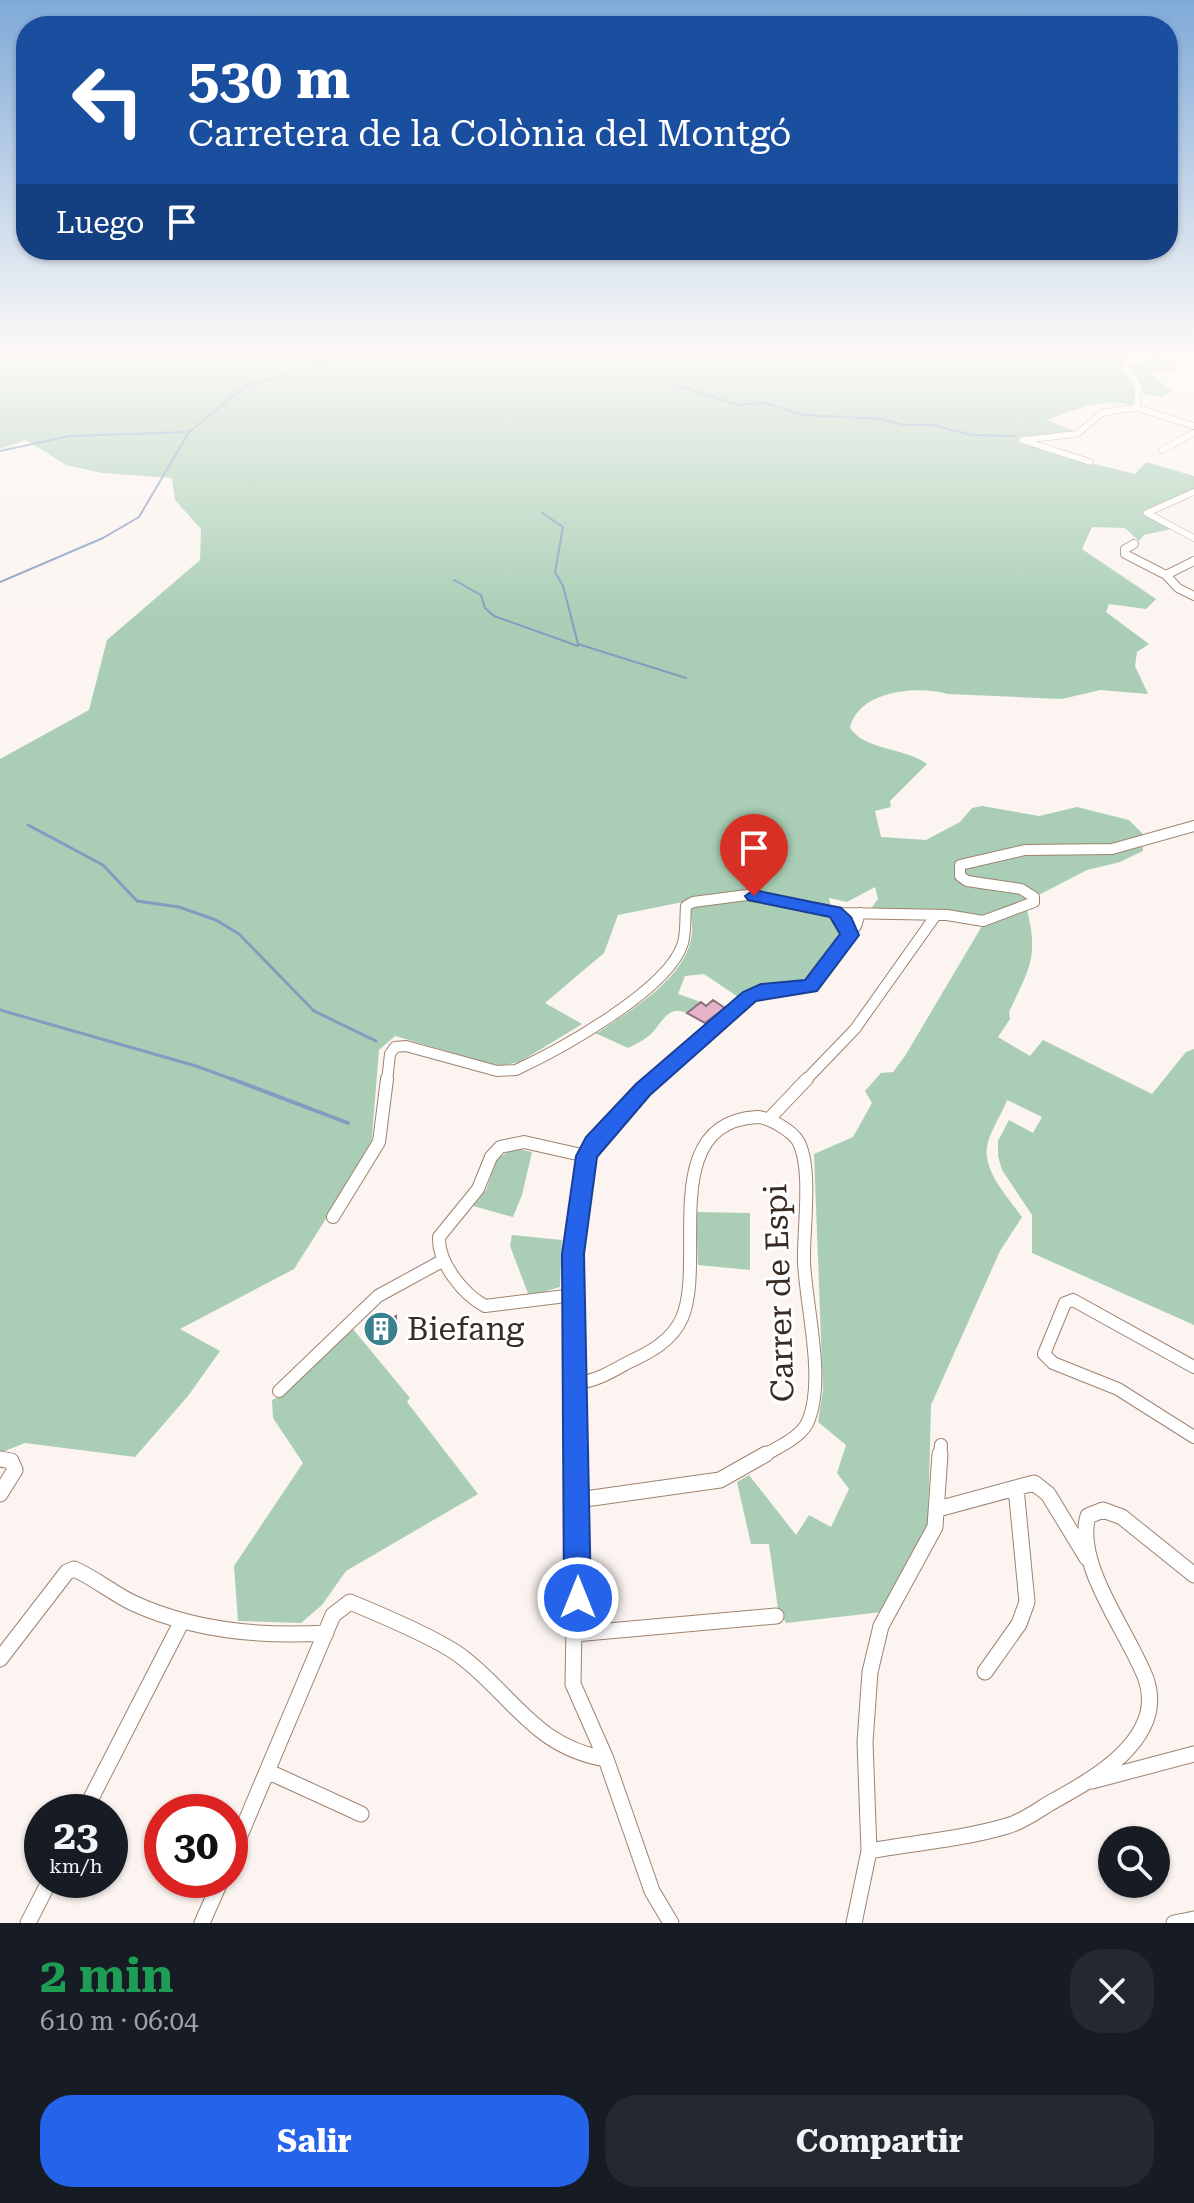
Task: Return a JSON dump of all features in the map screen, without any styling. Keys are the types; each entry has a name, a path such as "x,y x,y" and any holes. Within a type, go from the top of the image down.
{"street":[{"path":"1025,440 1022,440 1090,462"},
{"path":"1162,450 1181,440"},
{"path":"1194,492 1147,513 1194,538"},
{"path":"1134,544 1125,549 1125,554 1166,575 1178,588 1194,596"},
{"path":"1166,575 1194,561"},
{"path":"333,1217 379,1142 392,1050 406,1046 490,1070 522,1068 637,999 679,954 685,937 686,906 747,895 835,912 936,915 990,921 1034,902 1030,892 978,884 960,876 960,865 1025,850 1112,849 1194,826"},
{"path":"835,912 845,921 850,935"},
{"path":"671,1923 648,1881 606,1759 575,1690 578,1500 573,1236 586,1156 593,1143 643,1089 750,996 761,991 810,986 850,935 860,913"},
{"path":"577,1383 592,1381 654,1350 676,1328 689,1296 688,1213 702,1149 714,1134 733,1123 751,1118 769,1119 844,1042 936,915"},
{"name":"Carrer de Espi","path":"578,1500 720,1480 791,1440 809,1421 815,1387 804,1261 803,1152 797,1139 769,1119"},
{"path":"574,1295 485,1306 466,1291 442,1261 438,1248 441,1229 480,1185 487,1161 495,1150 509,1142 519,1142 586,1156"},
{"path":"279,1391 378,1296 442,1261"},
{"path":"1194,1367 1073,1300 1065,1303 1045,1350 1046,1358 1053,1363 1118,1389 1194,1437"},
{"path":"854,1923 869,1851 865,1720 872,1662 881,1626 930,1540 938,1509 941,1445"},
{"path":"0,1459 11,1461 15,1470 0,1494"},
{"path":"938,1509 1028,1483 1044,1489 1083,1557 1089,1559"},
{"path":"985,1672 1019,1624 1027,1602 1016,1488"},
{"path":"869,1851 1001,1828 1086,1783 1133,1743 1148,1710 1149,1690 1089,1559 1084,1525 1088,1516 1103,1510 1122,1517 1194,1575"},
{"path":"0,1659 67,1572 74,1569 134,1604 222,1632 294,1636 326,1633"},
{"path":"248,1819 333,1615 350,1602 390,1617 465,1659 544,1736 572,1752 606,1759"},
{"path":"575,1634 776,1616"},
{"path":"93,1794 182,1621"},
{"path":"1086,1783 1194,1754"},
{"path":"269,1772 361,1814"},
{"path":"28,1923 41,1898"},
{"path":"202,1923 213,1898"},
{"path":"1174,1923 1194,1919"}],"green space":[{"path":"0,440 1020,440 1050,453 1135,474 1146,462 1194,476 1194,490 1142,514 1171,529 1144,535 1139,541 1125,528 1092,527 1082,549 1156,599 1146,609 1109,604 1106,612 1149,644 1137,652 1135,666 1148,694 1100,690 1062,699 905,691 876,699 864,706 850,728 866,741 908,754 927,764 890,801 891,807 875,811 881,837 926,840 960,822 972,808 982,806 1039,816 1077,807 1129,820 1143,834 1143,851 1120,862 1087,870 1025,902 1032,935 1031,959 1009,1012 1010,1019 998,1037 1030,1056 1043,1040 1152,1094 1186,1052 1194,1049 1194,1325 1032,1253 1032,1215 1002,1170 998,1141 1009,1120 1033,1133 1042,1117 1007,1100 988,1142 988,1162 997,1182 1022,1217 1000,1251 931,1405 928,1522 924,1538 882,1612 786,1623 778,1609 769,1544 751,1544 737,1482 749,1475 796,1535 809,1515 831,1527 849,1489 837,1473 846,1445 818,1422 823,1390 814,1154 853,1137 872,1103 865,1091 881,1073 893,1072 905,1056 982,926 942,917 871,916 867,914 878,899 875,887 847,902 829,898 833,915 846,931 806,982 759,987 741,999 704,974 685,976 678,994 701,1002 687,1013 670,1013 643,1040 628,1048 593,1032 599,1032 641,1003 680,964 692,933 688,901 618,915 604,953 545,1003 582,1024 520,1062 498,1066 395,1036 379,1050 371,1148 294,1269 180,1329 220,1351 188,1396 135,1457 25,1443 0,1453 0,759 89,710 107,640 200,560 201,529 175,500 172,478 102,473 66,465 26,440 0,449"},
{"path":"514,1148 532,1152 522,1195 513,1217 473,1206 486,1190 497,1159"},
{"path":"696,1212 750,1213 750,1270 698,1265"},
{"path":"512,1235 562,1240 560,1287 529,1296 510,1246"},
{"path":"353,1329 410,1398 407,1402 478,1494 346,1571 322,1605 301,1623 238,1621 234,1566 303,1463 273,1418 272,1400 287,1392"}],"building":[{"path":"713,1000 725,1008 705,1023 687,1013 701,1002 706,1006"},
{"name":"Biefang","path":"396,1316 396,1326 376,1342 370,1328"}],"waterway":[{"path":"0,451 53,440"},
{"path":"0,582 103,538 139,517 184,440"},
{"path":"542,513 563,527 555,572 563,586 578,644 686,678"},
{"path":"454,580 481,595 485,608 494,616 578,646"},
{"path":"28,825 103,865 137,901 179,907 216,920 239,934 314,1011 376,1041"},
{"path":"0,1010 196,1066 237,1081"},
{"path":"232,1079 348,1123"}],"place":[{"name":"Biefang","path":"381,1329"}],"route":[{"path":"578,1598 573,1236 586,1156 593,1143 643,1089 750,996 757,991 810,986 850,935 845,921 835,912 754,896"}]}
